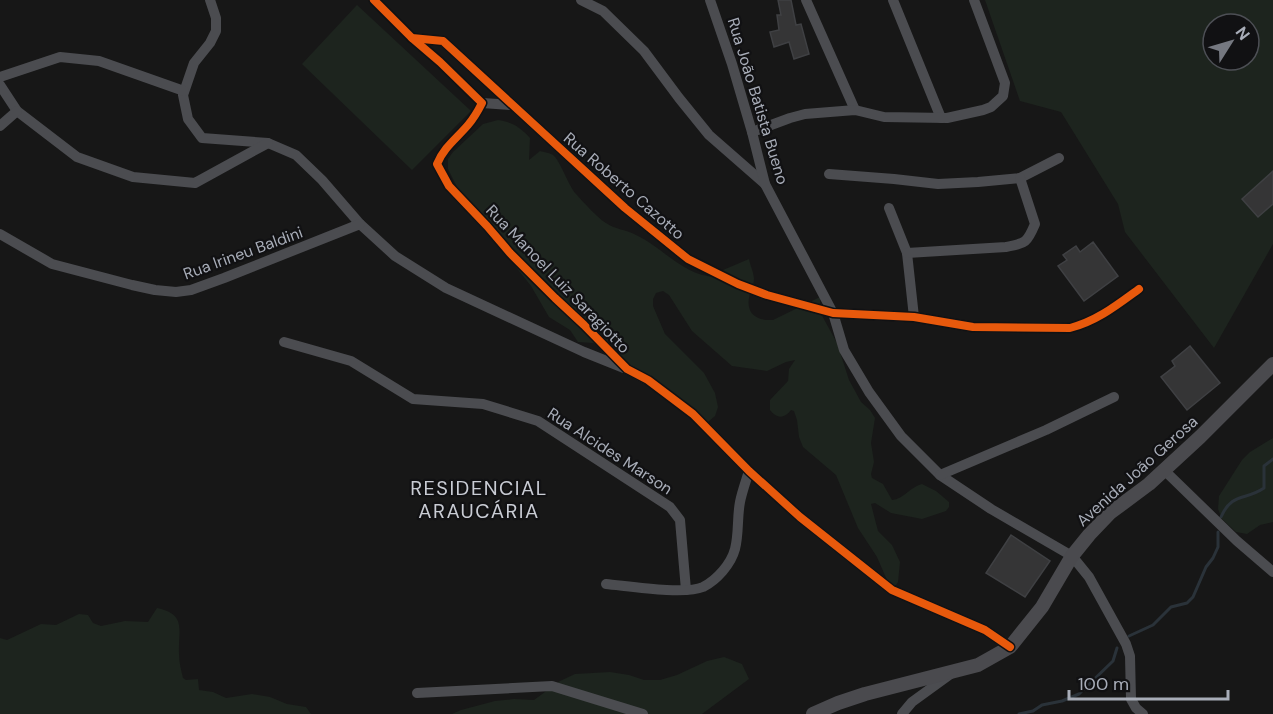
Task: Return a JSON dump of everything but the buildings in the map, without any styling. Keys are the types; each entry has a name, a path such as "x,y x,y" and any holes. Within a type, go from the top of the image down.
{"main road":[{"name":"Avenida João Gerosa","path":"813,714 865,694 978,665 1010,647 1042,607 1072,556 1089,535 1110,513 1149,484 1200,437 1273,364"}],"street":[{"path":"210,0 216,18 216,31 210,43 194,63 183,95 188,119 202,138 268,143 296,155 322,180 360,224 395,256 446,288 584,352 627,369"},
{"path":"374,0 482,103 512,105"},
{"path":"581,0 603,11 644,51 709,135 765,184"},
{"name":"Rua João Batista Bueno","path":"710,0 753,132 765,184 833,313 844,350 869,392 901,436 940,475 991,509 1072,556"},
{"path":"806,0 855,110"},
{"path":"894,0 940,118"},
{"path":"753,132 805,114 855,110 884,117 947,118 991,107 1003,96 1005,83 974,0"},
{"name":"Rua Roberto Cazotto","path":"412,38 443,41 624,208 688,259 738,284 767,295 833,313 914,317 974,327 1070,328 1097,318 1139,289"},
{"path":"0,76 60,57 99,61 184,91"},
{"path":"0,85 17,111 77,158 133,177 195,183 268,143"},
{"name":"Rua Manoel Luiz Saragiotto","path":"482,103 469,124 449,144 437,164 449,186 510,253 627,369 648,380 693,414 749,471 800,517 892,590 985,630 1010,647"},
{"path":"0,126 17,111"},
{"path":"829,174 938,184 1020,178 1059,158"},
{"path":"907,253 1006,247 1029,240 1035,224 1020,178"},
{"path":"889,208 907,253 914,317"},
{"name":"Rua Irineu Baldini","path":"0,234 52,264 132,285 176,292 191,290 224,278 360,224"},
{"name":"Rua Alcides Marson","path":"284,342 351,361 413,399 483,404 538,421 670,507 680,520 686,590"},
{"path":"940,475 1046,430 1114,397"},
{"path":"1164,470 1237,542 1273,572"},
{"path":"606,584 686,590 702,588 714,579 727,565 735,549 740,502 749,471"},
{"path":"1072,556 1089,577 1126,644 1130,656 1131,699 1143,714"},
{"path":"902,714 912,702 955,671"},
{"path":"417,693 552,686 642,714"}],"shaded area":[{"path":"985,0 1273,0 1273,244 1214,348 1125,232 1118,204 1061,112 1020,101"},
{"path":"357,5 471,111 412,170 302,64"},
{"path":"498,120 516,126 530,138 529,160 540,151 553,155 576,194 603,221 646,240 684,267 716,277 723,270 749,259 754,279 749,304 752,313 758,318 773,320 820,297 820,312 837,343 849,380 861,402 875,418 871,443 874,462 872,478 883,484 892,500 900,498 922,484 936,491 949,502 946,511 922,519 891,513 875,503 871,504 878,531 892,545 900,562 896,585 891,585 887,580 877,557 858,528 836,475 803,447 794,411 791,410 780,417 770,410 770,400 788,381 789,369 795,360 767,371 732,366 692,331 669,295 663,291 656,293 653,306 665,334 704,373 715,393 718,407 715,416 708,422 603,347 593,343 578,342 570,330 549,317 531,286 465,203 448,169 448,159 453,152 483,124"},
{"path":"1273,438 1273,522 1260,525 1247,534 1236,532 1222,519 1218,509 1219,496 1242,460 1250,452"},
{"path":"157,608 173,614 177,619 180,630 179,660 183,678 198,679 199,690 213,692 226,698 252,694 270,697 287,704 306,707 311,714 0,714 0,638 7,640 41,624 56,625 79,614 88,615 93,623 101,626 125,621 148,622"},
{"path":"724,657 742,664 749,679 702,714 452,714 495,701 534,700 560,681 575,674 610,672 644,680 660,680 707,661"}],"waterway":[{"path":"1221,517 1234,500 1264,488 1264,466 1273,459"},
{"path":"1129,636 1153,625 1171,607 1187,603 1193,597 1218,547 1218,532"},
{"path":"1019,714 1079,694 1113,661 1117,648"}],"cycle path":[{"path":"374,0 412,38 443,41 625,208 688,259 738,284 767,295 833,313 914,317 973,327 1070,328 1098,317 1139,289"},
{"path":"412,38 482,103 472,120 447,148 437,164 449,186 510,253 627,369 648,380 693,414 749,471 800,517 892,590 985,630 1010,647"}],"district":[{"name":"RESIDENCIAL ARAUCÁRIA","path":"479,500"}]}
